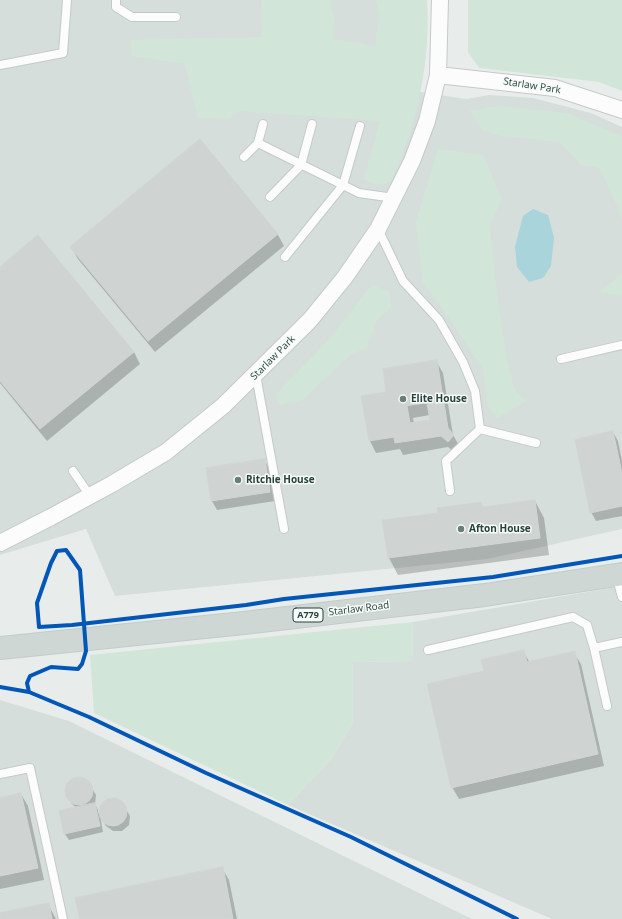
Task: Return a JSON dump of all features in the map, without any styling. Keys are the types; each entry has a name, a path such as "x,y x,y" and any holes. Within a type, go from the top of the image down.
{"main road":[{"name":"Starlaw Road","path":"0,648 485,595 619,574"}],"street":[{"name":"Starlaw Park","path":"0,543 90,496 166,452 223,406 256,375 310,320 345,277 378,229 412,161 426,121 438,75 440,0"},
{"name":"Starlaw Park","path":"438,75 555,88 622,110"}],"lane":[{"path":"0,65 63,53 67,0"},
{"path":"116,0 116,7 132,18 176,16"},
{"path":"244,157 258,144 263,124"},
{"path":"270,197 301,165 312,124"},
{"path":"285,257 343,185 360,126"},
{"path":"258,144 359,193 394,198"},
{"path":"378,229 403,281 439,320 463,362 475,391 480,429"},
{"path":"561,359 622,345"},
{"path":"256,375 284,529"},
{"path":"480,429 536,443"},
{"path":"450,491 446,461 480,429"},
{"path":"73,470 90,496"},
{"path":"619,574 622,598"},
{"path":"428,650 574,617 587,625 594,648 607,706"},
{"path":"594,648 622,642"},
{"path":"0,774 30,768 64,919"}],"shaded area":[{"path":"0,0 417,0 408,90 466,99 489,95 533,98 591,113 622,127 622,529 487,559 115,596 86,529 0,555"},
{"path":"622,586 622,919 552,919 288,805 332,758 353,722 353,662 412,661 413,622"},
{"path":"0,700 69,721 472,919 0,919"}],"green space":[{"path":"261,0 330,0 334,19 333,39 375,46 379,17 376,0 427,0 427,46 420,92 409,137 392,180 385,184 378,184 371,183 364,179 380,121 239,111 229,119 198,118 185,64 132,56 131,40 262,37"},
{"path":"468,0 622,0 622,91 599,82 479,68 468,52"},
{"path":"499,106 567,113 622,137 622,221 621,215 600,168 581,165 560,142 504,136 483,131 470,111"},
{"path":"438,149 483,155 502,199 490,224 495,280 506,356 514,389 526,401 497,418 488,406 483,369 447,315 423,283 416,222"},
{"path":"622,273 622,296 600,292"},
{"path":"372,285 390,292 391,308 377,320 367,348 351,354 301,401 280,405 276,394 327,342"},
{"path":"413,622 412,661 353,662 353,722 332,758 288,805 94,713 90,655"}],"water":[{"path":"533,209 548,215 554,238 551,266 543,278 529,282 517,267 515,247 523,216"}],"building":[{"path":"200,139 278,234 148,341 70,247"},
{"path":"38,235 134,352 40,429 0,381 0,267"},
{"name":"Elite House","path":"437,360 448,428 454,435 448,442 441,436 395,443 394,437 369,441 361,396 386,392 383,369","holes":["427,403 430,420 410,423 407,406"]},
{"path":"613,431 622,473 622,506 590,513 575,440"},
{"name":"Ritchie House","path":"265,459 270,492 211,501 206,468"},
{"name":"Afton House","path":"535,500 540,538 388,558 382,520 438,513 437,508 481,502 482,507"},
{"path":"524,650 527,662 575,651 598,754 451,788 427,684 484,671 481,660"},
{"path":"79,777 89,781 93,791 89,801 79,805 69,801 65,791 69,781"},
{"path":"21,793 38,868 0,876 0,798"},
{"path":"113,798 123,802 127,812 123,822 113,826 103,822 99,812 103,802"},
{"path":"95,803 100,826 64,834 59,811"},
{"path":"223,867 233,919 80,919 75,898"},
{"path":"49,903 52,919 0,919 0,913"}],"cycle path":[{"path":"29,692 27,683 30,676 51,667 78,669 82,664 86,651 80,570 66,550 57,551 51,563 37,603 39,627 72,625 246,605 284,599 493,577 622,556"},
{"path":"0,687 29,692 89,717 206,773 351,837 517,919"}],"place":[{"name":"Elite House","path":"403,399"},
{"name":"Ritchie House","path":"238,480"},
{"name":"Afton House","path":"461,529"}]}
